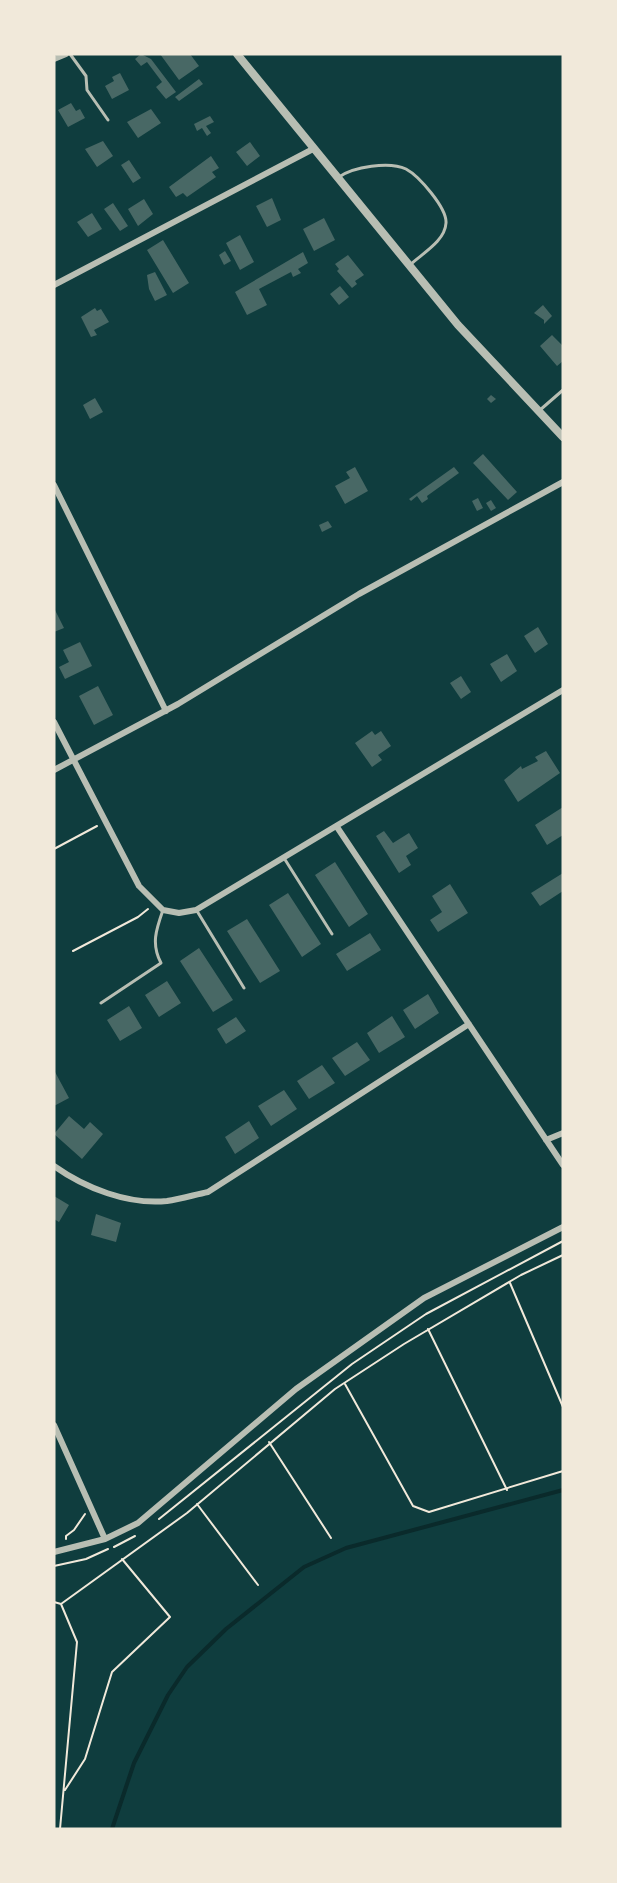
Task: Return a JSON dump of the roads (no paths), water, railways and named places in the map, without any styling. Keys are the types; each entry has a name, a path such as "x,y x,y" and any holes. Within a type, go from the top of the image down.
{"street":[{"path":"54,59 68,54"},
{"path":"237,54 458,325 563,437"},
{"path":"54,285 313,149"},
{"path":"54,770 166,711 359,594 563,482"},
{"path":"54,485 166,711"},
{"path":"54,722 139,886 163,910 180,913 196,910 563,690"},
{"path":"337,827 563,1165"},
{"path":"54,1166 73,1180 118,1197 165,1201 208,1192 469,1024"},
{"path":"546,1140 563,1133"},
{"path":"54,1552 105,1539 138,1523 296,1389 424,1298 563,1227"},
{"path":"54,1425 105,1539"}],"lane":[{"path":"68,54 86,76 87,90 108,120"},
{"path":"338,177 347,171 362,169 393,166 407,170 444,208 446,224 440,239 410,265"},
{"path":"538,411 563,390"},
{"path":"284,858 332,934"},
{"path":"101,1003 161,963 155,951 154,937 163,910"},
{"path":"196,910 244,988"}],"waterway":[{"path":"112,1829 134,1763 168,1695 187,1667 226,1629 304,1567 346,1548 563,1490"}]}
